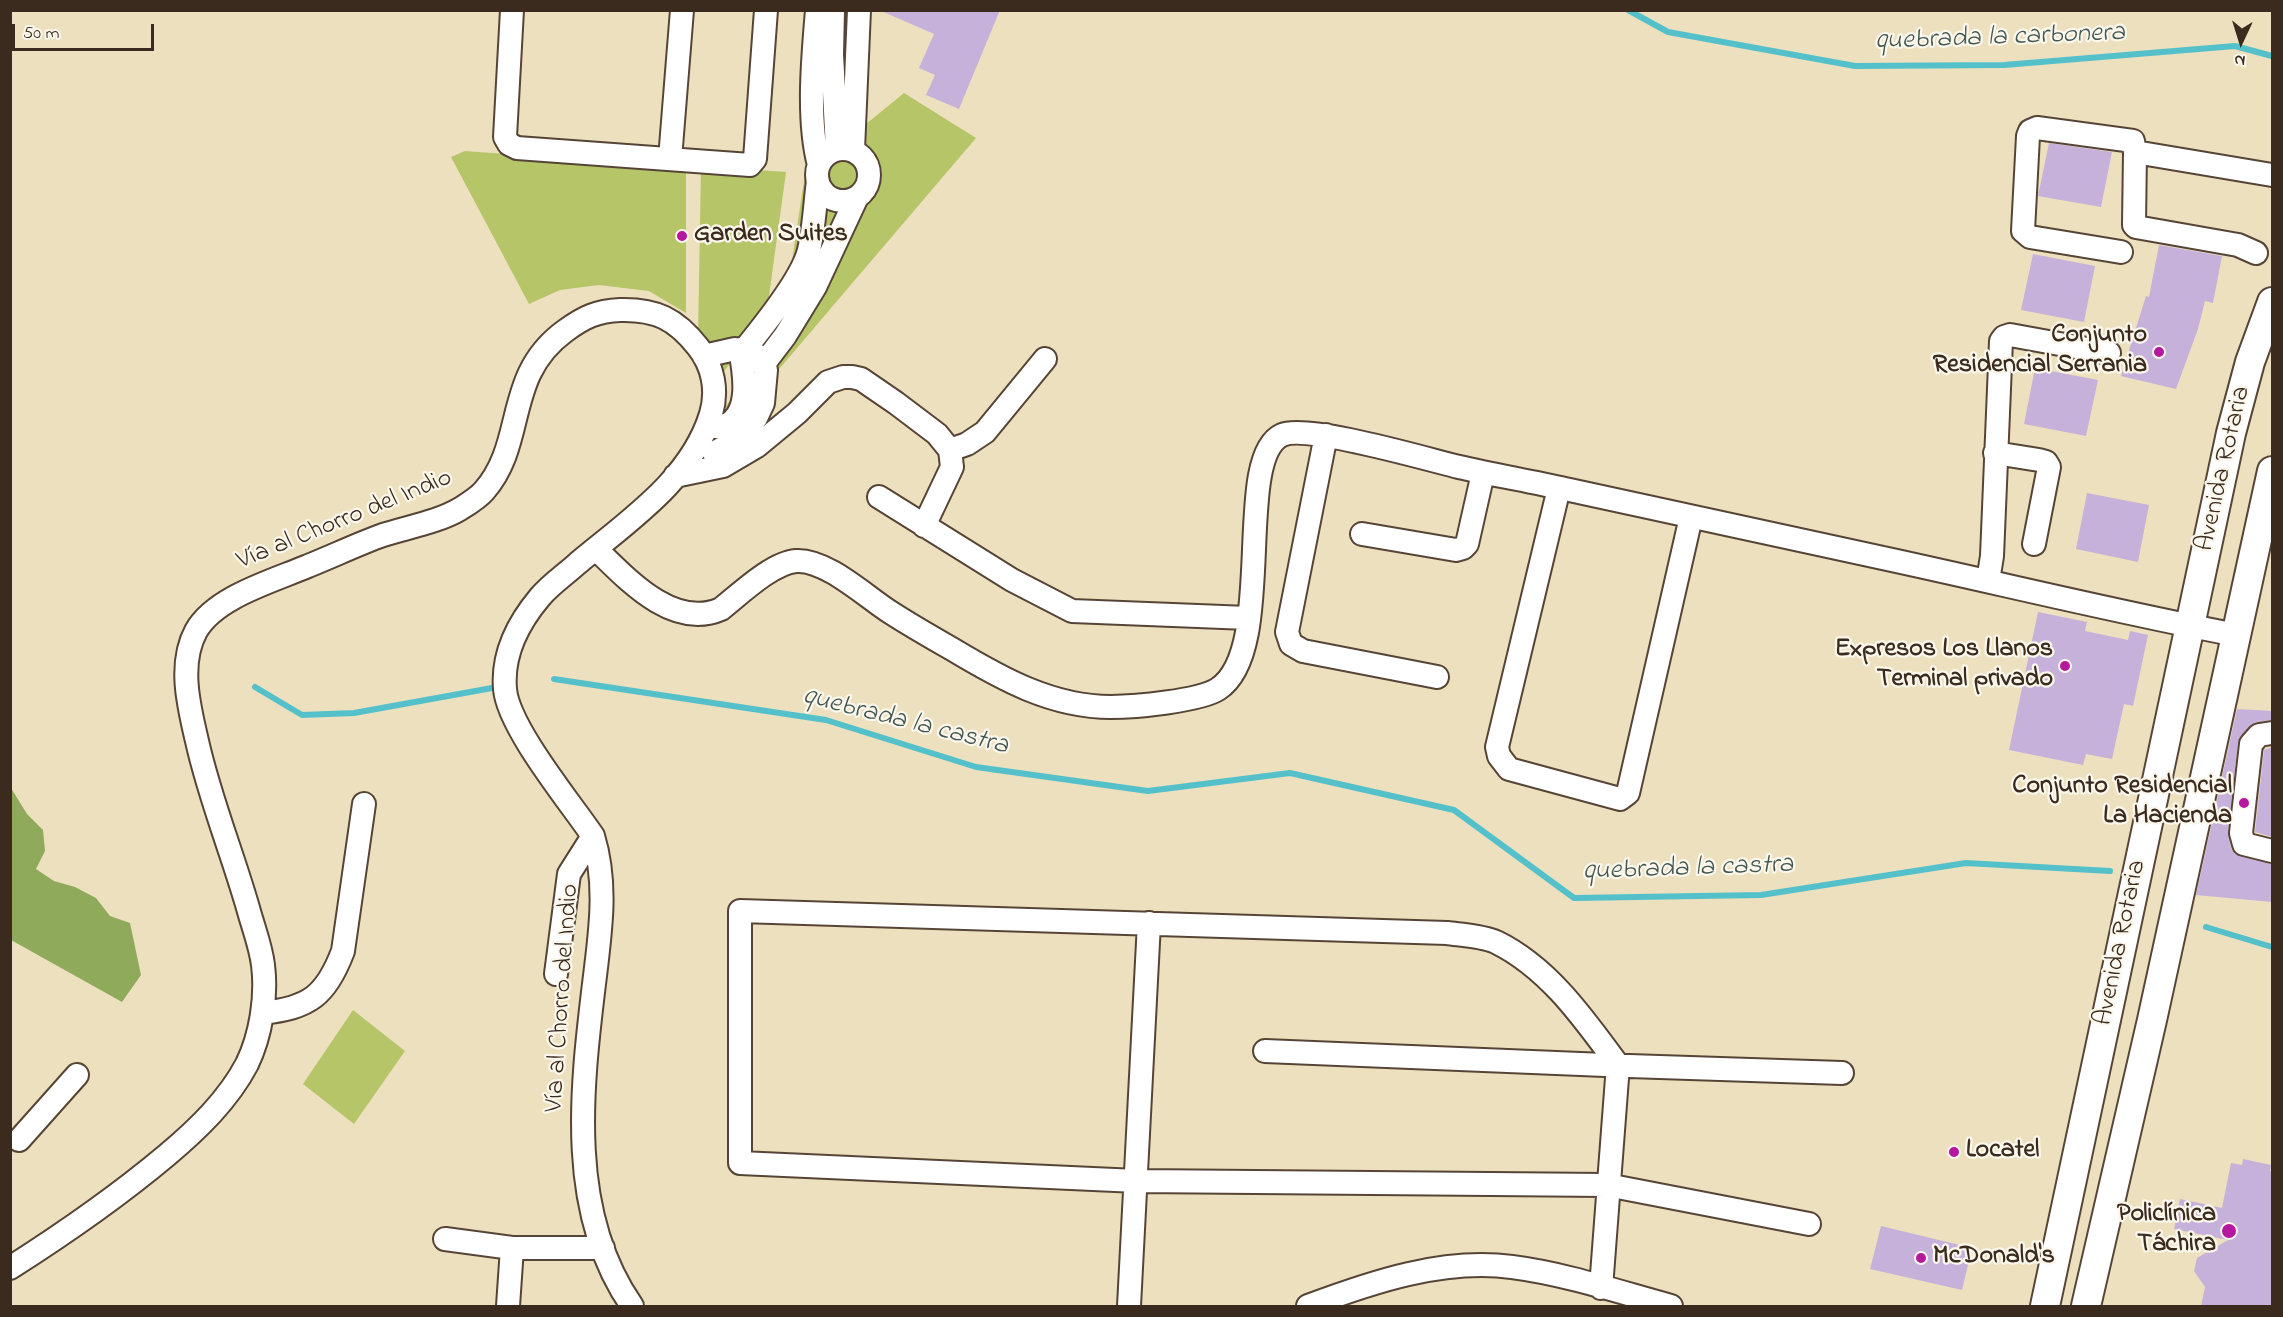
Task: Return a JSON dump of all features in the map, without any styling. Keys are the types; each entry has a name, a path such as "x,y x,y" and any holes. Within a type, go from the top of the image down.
{"main road":[{"name":"Avenida Rotaria","path":"2042,1304 2234,423 2250,362 2272,302"},
{"name":"Avenida Rotaria","path":"2086,1306 2152,1020 2272,471"}],"street":[{"path":"512,10 505,137 509,144 517,148 750,165 753,162 766,10"},
{"path":"670,159 682,10"},
{"path":"817,10 823,54 845,150"},
{"path":"833,10 823,54 813,130 818,173 821,189 833,200 842,201 857,197"},
{"path":"845,150 859,10"},
{"path":"2121,252 2030,237 2023,231 2030,131 2037,128 2133,141 2135,152 2134,225 2136,227 2238,245 2256,253"},
{"path":"707,427 725,426 736,417 742,405 744,369 742,350 765,324 804,264 809,250 818,173 823,158 845,150 860,155 869,169 868,185 857,197 815,287 763,365"},
{"path":"2135,152 2272,175"},
{"name":"Vía al Chorro del Indio","path":"10,1268 87,1218 191,1134 214,1111 248,1062 262,1013 264,996 262,959 242,886 204,770 192,721 187,685 188,653 194,635 204,620 240,594 380,536 454,513 482,493 499,468 512,432 520,392 530,370 545,349 578,321 601,311 633,310 665,315 686,334 704,356 715,381 713,406 707,427 694,452 657,496 542,594 520,625 507,653 505,687 515,721 593,836 599,855 602,910 584,1079 583,1142 593,1218 614,1278 632,1306"},
{"path":"1988,581 1992,555 2001,341 2010,335 2109,353"},
{"path":"694,452 716,453 730,446 740,438 756,418 763,403 766,370 759,356 742,350 704,356"},
{"path":"950,450 967,444 985,432 1045,359"},
{"path":"675,476 723,466 757,446 797,413 828,382 843,376 861,379 937,434 950,450 952,467 924,526"},
{"path":"596,549 633,585 675,612 711,613 721,609 783,564 799,561 817,564 891,613 1010,683 1049,698 1093,706 1116,707 1196,697 1216,690 1235,670 1248,618 1254,569 1258,483 1267,448 1273,441 1298,431 1326,435 1483,473 2237,635"},
{"path":"1326,435 1287,632 1291,644 1303,651 1437,677"},
{"path":"1995,453 2040,460 2046,462 2049,467 2034,544"},
{"path":"1362,534 1456,550 1463,548 1467,544 1483,473"},
{"path":"1559,488 1497,747 1498,756 1509,769 1620,799 1628,793 1691,517"},
{"path":"879,497 1012,580 1072,611 1248,618"},
{"path":"2272,733 2259,735 2251,744 2241,833 2244,844 2272,850"},
{"path":"262,1013 287,1010 305,1004 319,993 335,973 345,940 364,804"},
{"path":"556,974 569,874 593,836"},
{"path":"1601,1288 1607,1185 1618,1065 1582,1017 1539,969 1495,941 1447,933 740,911 740,1163 1137,1181 1607,1185 1809,1224"},
{"path":"1129,1306 1149,923"},
{"path":"1265,1050 1842,1073"},
{"path":"13,1142 77,1074"},
{"path":"445,1239 512,1248 603,1248"},
{"path":"508,1306 512,1248"},
{"path":"1308,1306 1415,1271 1471,1266 1519,1268 1560,1276 1671,1306"}],"green space":[{"path":"904,93 976,138 728,429 726,406 782,328 805,174"},
{"path":"465,151 686,167 686,313 649,291 599,285 560,290 529,304 451,157"},
{"path":"701,166 786,172 766,318 718,379 698,340"},
{"path":"11,788 27,814 43,830 45,851 36,869 54,881 75,887 96,898 110,916 130,923 141,975 122,1002 11,940"},
{"path":"353,1010 405,1051 354,1124 303,1084"}],"building":[{"path":"879,10 1000,10 959,109 926,95 935,75 919,68 934,34"},
{"path":"2049,143 2112,152 2101,207 2038,196"},
{"path":"2159,245 2222,256 2213,303 2205,301 2198,329 2176,389 2121,376 2146,296 2149,297"},
{"path":"2033,254 2095,266 2084,322 2021,310"},
{"path":"2035,368 2098,380 2086,436 2024,424"},
{"path":"2087,493 2149,505 2138,562 2076,549"},
{"path":"2038,612 2087,622 2085,631 2128,640 2130,631 2148,635 2133,706 2124,704 2112,759 2086,754 2083,765 2009,750"},
{"path":"2237,709 2272,711 2272,720 2257,722 2250,726 2238,742 2228,832 2231,848 2235,854 2272,864 2272,902 2196,895"},
{"path":"2272,747 2272,837 2255,832 2264,750"},
{"name":"Policlínica Táchira","path":"2243,1159 2271,1165 2272,1306 2201,1306 2205,1287 2194,1271 2197,1258 2228,1240 2174,1229 2180,1199 2222,1208 2231,1163 2242,1165"},
{"name":"McDonald's","path":"1881,1226 1972,1248 1962,1290 1870,1269"}],"waterway":[{"name":"quebrada la carbonera","path":"1628,10 1668,32 1855,66 2004,65 2235,46 2272,56"},
{"name":"quebrada la castra","path":"554,679 826,720 976,767 1148,791 1290,773 1454,810 1574,898 1761,895 1966,863 2110,871"},
{"name":"quebrada la castra","path":"255,687 302,715 354,713 492,688"},
{"name":"quebrada la castra","path":"2206,927 2272,947"}],"place":[{"name":"Garden Suites","path":"682,236"},
{"name":"Conjunto Residencial Serrania","path":"2159,352"},
{"name":"Expresos Los Llanos Terminal privado","path":"2065,666"},
{"name":"Conjunto Residencial La Hacienda","path":"2244,803"},
{"name":"Locatel","path":"1954,1152"},
{"name":"Policlínica Táchira","path":"2229,1231"},
{"name":"McDonald's","path":"1921,1258"}]}
